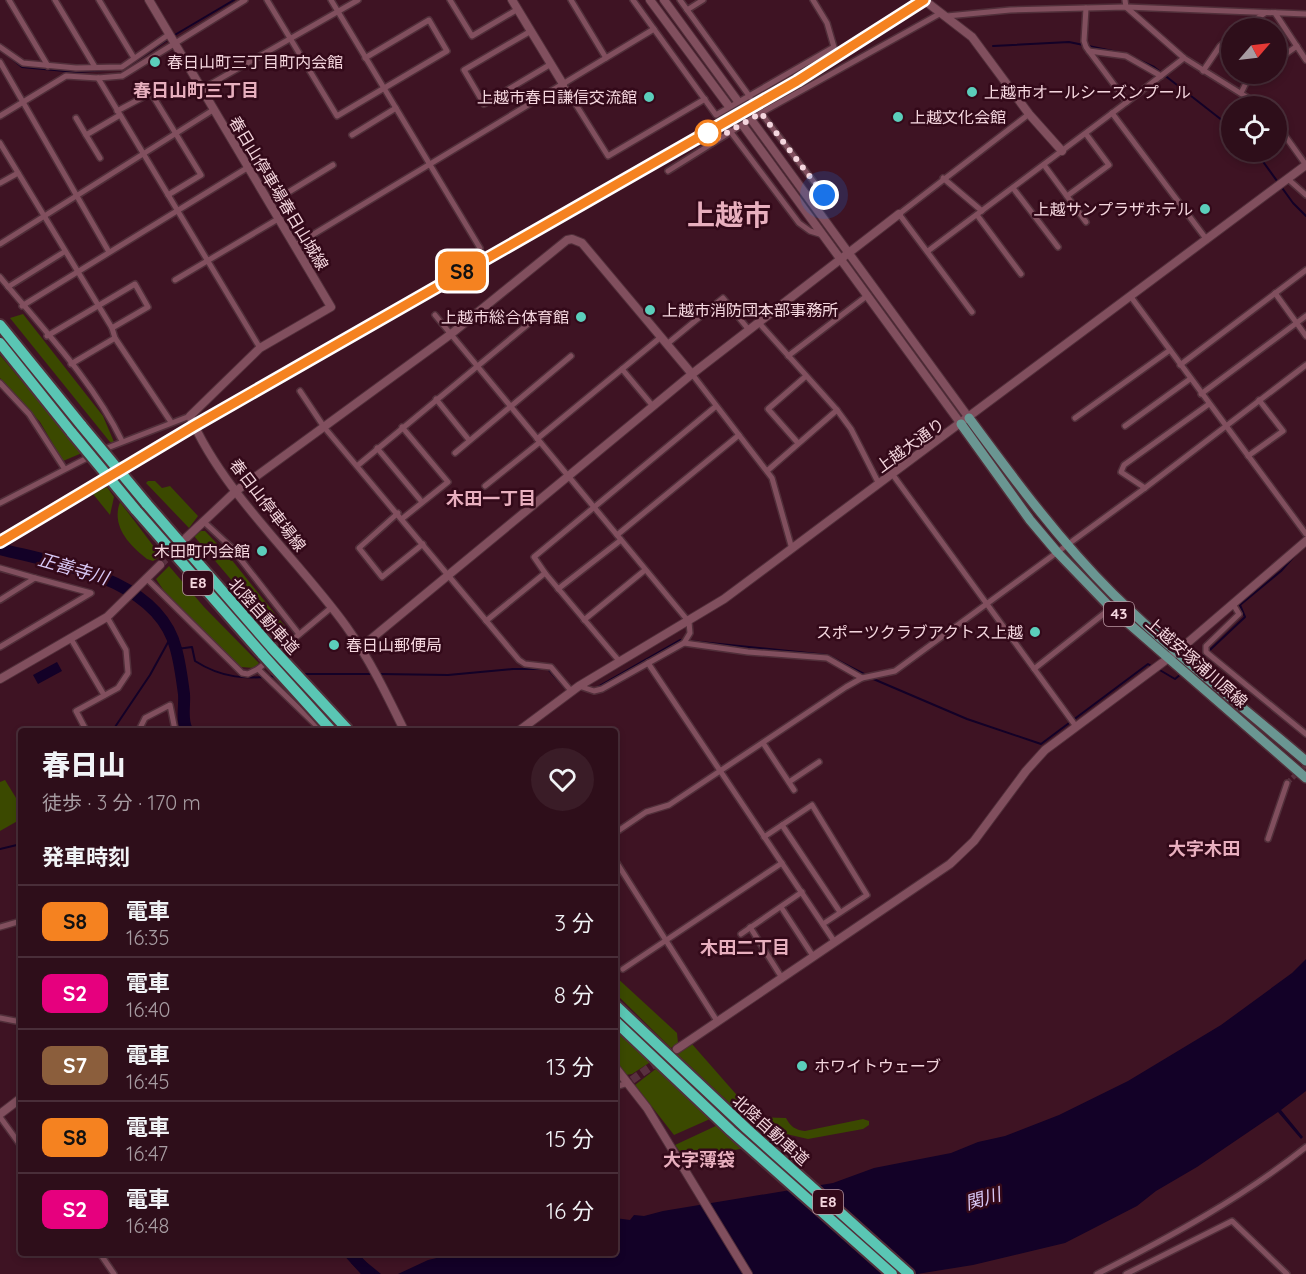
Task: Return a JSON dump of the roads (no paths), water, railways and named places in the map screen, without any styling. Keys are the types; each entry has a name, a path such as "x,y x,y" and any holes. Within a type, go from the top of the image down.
{"highway":[{"name":"北陸自動車道","path":"0,324 146,502 272,648 346,728"},
{"name":"北陸自動車道","path":"0,343 135,508 329,728"},
{"name":"北陸自動車道","path":"618,1008 747,1129 909,1274"},
{"name":"北陸自動車道","path":"618,1024 731,1131 892,1274"}],"main road":[{"name":"上越安塚浦川原線","path":"965,421 1067,545 1114,595 1306,777"},
{"name":"上越安塚浦川原線","path":"965,421 1029,520 1056,552 1111,608 1174,654 1306,761"}],"street":[{"path":"9,0 48,66"},
{"path":"55,0 95,67"},
{"path":"99,0 134,58"},
{"name":"春日山停車場春日山城線","path":"149,0 172,43 202,89 331,307 260,348"},
{"path":"0,116 66,76 98,78 122,76 245,0"},
{"path":"267,0 337,116 447,51 429,20 365,58"},
{"path":"331,0 480,248"},
{"path":"202,89 358,0"},
{"path":"450,0 472,36 518,9"},
{"path":"512,0 608,156 705,99"},
{"path":"571,0 606,58"},
{"path":"633,0 716,115 834,47 827,23 813,0"},
{"path":"650,0 728,105"},
{"path":"664,0 737,100"},
{"path":"680,0 750,97"},
{"path":"687,10 703,0"},
{"path":"924,0 972,37 1029,114 1062,151"},
{"path":"1125,3 1184,58 1246,96"},
{"path":"668,171 761,113 944,15 1086,8 1125,3 1306,14"},
{"path":"1086,8 1084,41 1127,102"},
{"path":"1257,18 1264,13"},
{"path":"1275,13 1306,60"},
{"path":"294,246 654,28"},
{"path":"531,31 464,70 484,104 551,64"},
{"path":"0,47 23,63 48,66 122,66 168,35"},
{"path":"1287,53 1297,46"},
{"path":"1089,51 1126,56 1161,76"},
{"path":"1203,70 1221,51"},
{"path":"928,251 1184,58"},
{"path":"0,62 109,252"},
{"path":"0,503 64,468 122,441 190,416 260,348 98,78"},
{"path":"1241,93 1246,84"},
{"path":"86,135 151,93 201,175 168,195"},
{"path":"352,135 396,108"},
{"path":"0,244 76,194 213,110"},
{"path":"761,113 824,195 817,211"},
{"path":"1112,113 1207,240"},
{"path":"360,648 652,405 943,178 1029,114"},
{"path":"76,118 100,158"},
{"path":"753,122 817,211 868,296 965,421"},
{"path":"744,127 965,421"},
{"path":"730,131 799,223 810,231 823,235"},
{"path":"1067,196 1109,165 1086,134"},
{"path":"1287,138 1306,165"},
{"path":"0,143 75,272 112,328 115,338 171,422"},
{"path":"269,204 333,165"},
{"path":"1044,165 1086,222"},
{"name":"上越大通り","path":"525,728 579,686 689,622 792,549 1306,165"},
{"path":"22,306 247,168"},
{"path":"0,183 18,173"},
{"path":"943,178 980,213 1022,274"},
{"path":"1288,179 1306,195"},
{"path":"1013,188 1058,247"},
{"path":"899,214 972,312"},
{"path":"174,280 278,219"},
{"path":"186,538 236,491 451,334 562,242 573,239 582,243 692,374 715,407 767,471 777,492 792,549"},
{"path":"8,287 64,252"},
{"path":"1180,364 1306,270"},
{"path":"0,278 109,415 122,441"},
{"path":"47,336 135,284 148,307 112,328"},
{"path":"1275,293 1306,336"},
{"path":"788,356 868,296"},
{"path":"1131,297 1306,534"},
{"path":"485,486 622,369 723,298 748,330"},
{"path":"435,315 689,622 690,633 684,643 602,689 594,691 579,686"},
{"path":"357,466 538,316"},
{"path":"1202,394 1306,316"},
{"path":"759,323 837,410 851,429 879,484"},
{"path":"70,364 115,338"},
{"path":"1075,418 1170,350"},
{"path":"455,453 571,356"},
{"path":"618,831 646,812 669,805 862,678 895,670 1145,488 1306,365"},
{"path":"622,369 652,405"},
{"path":"798,443 768,409 806,376"},
{"path":"1125,426 1190,379"},
{"path":"0,383 29,414 64,468"},
{"path":"300,391 324,427 519,660 525,664 551,667 572,692"},
{"path":"436,399 469,440"},
{"path":"1248,456 1282,431 1259,400"},
{"path":"1145,488 1121,472 1124,465 1209,404"},
{"path":"620,663 534,557 715,407"},
{"path":"767,471 837,410"},
{"name":"春日山停車場線","path":"190,416 236,491 332,607 360,648 403,728"},
{"path":"402,427 448,482 358,548 382,576 423,544"},
{"path":"558,589 739,435"},
{"path":"377,448 422,502"},
{"path":"893,475 1075,725"},
{"path":"203,521 231,547 299,634"},
{"path":"676,1049 962,854 1045,750 1075,725 1174,654 1306,541"},
{"path":"1,675 71,639 106,617 116,610 160,565"},
{"path":"0,568 91,593 0,647"},
{"path":"584,620 645,570"},
{"path":"486,621 545,573"},
{"path":"0,600 35,578"},
{"path":"146,578 242,672 248,674 258,669 332,607"},
{"path":"1233,604 1239,614 1206,646 1206,652 1306,734"},
{"path":"1034,669 1111,608"},
{"path":"85,728 76,711 118,688 128,673 126,650 106,617"},
{"path":"71,639 104,695"},
{"path":"684,643 748,652 827,658 862,678"},
{"path":"648,663 834,941"},
{"path":"258,669 319,728"},
{"path":"140,728 145,718 170,705 175,728"},
{"path":"763,743 794,790"},
{"path":"789,782 819,762"},
{"path":"1268,839 1287,783"},
{"path":"764,837 812,805 867,895 823,924"},
{"path":"782,825 840,912"},
{"path":"622,969 782,863"},
{"path":"618,865 717,1022"},
{"path":"741,934 802,892"},
{"path":"781,907 813,956"},
{"path":"0,927 18,922"},
{"path":"750,927 782,978"},
{"path":"0,1018 18,1021"},
{"path":"618,1070 630,1081 748,1274"},
{"path":"618,1086 630,1081"},
{"path":"18,1100 0,1115 18,1142"},
{"path":"1097,1274 1177,1233 1274,1172 1306,1147"},
{"path":"1126,1274 1232,1221 1287,1274"},
{"path":"102,1256 114,1274"}],"water":[{"path":"57,662 62,671 38,684 33,675"},
{"name":"関川","path":"1306,959 1306,1091 1281,1110 1303,1137 1301,1139 1278,1112 1197,1167 1156,1191 1137,1206 1065,1243 973,1265 917,1274 398,1274 428,1260 445,1256 618,1256 618,1218 630,1220 634,1215 644,1216 833,1183 874,1168 951,1153 978,1142 1005,1136 1059,1115 1128,1081 1221,1025 1292,973"},
{"path":"359,1256 381,1274 362,1274 351,1263"}],"waterway":[{"path":"5,53 22,67 76,72 124,69 173,36 234,0"},
{"path":"993,46 1069,42 1127,54"},
{"path":"1132,57 1154,67 1221,119"},
{"path":"1263,162 1293,203 1306,216"},
{"name":"正善寺川","path":"0,549 50,561 103,578 128,590 149,606 166,625 176,649 180,665 186,728"},
{"path":"1195,664 1245,617 1240,605 1281,571 1297,553"},
{"path":"114,728 150,675 172,635"},
{"path":"594,689 680,640 827,655 866,675"},
{"path":"177,649 192,647 195,661 225,674 245,677 278,676"},
{"path":"871,678 967,719 1041,744 1148,664 1153,667"},
{"path":"380,674 448,675 513,669 548,669 568,691"},
{"path":"1158,669 1175,679 1181,674"},
{"path":"302,674 374,674"},
{"path":"0,849 18,845"},
{"name":"正善寺川","path":"353,1256 369,1274"}],"tunnel":[{"path":"737,100 753,122"},
{"path":"728,105 744,127"},
{"path":"160,565 174,550"},
{"path":"1287,783 1306,765"},
{"path":"632,1080 660,1060"}],"railway":[{"path":"0,542 194,426 833,60 924,0"}],"train":[{"name":"S8","path":"0,542 194,426 833,60 924,0"}],"place":[{"name":"春日山町三丁目町内会館","path":"155,62"},
{"name":"上越市オールシーズンプール","path":"972,92"},
{"name":"上越市春日謙信交流館","path":"649,97"},
{"name":"上越文化会館","path":"898,117"},
{"name":"上越サンプラザホテル","path":"1205,209"},
{"name":"上越市消防団本部事務所","path":"650,310"},
{"name":"上越市総合体育館","path":"581,317"},
{"name":"木田町内会館","path":"262,551"},
{"name":"スポーツクラブアクトス上越","path":"1035,632"},
{"name":"春日山郵便局","path":"334,645"},
{"name":"ホワイトウェーブ","path":"802,1066"}],"district":[{"name":"春日山町三丁目","path":"196,91"},
{"name":"上越市","path":"729,215"},
{"name":"木田一丁目","path":"491,499"},
{"name":"大字木田","path":"1204,849"},
{"name":"木田二丁目","path":"745,948"},
{"name":"大字薄袋","path":"699,1160"}]}
